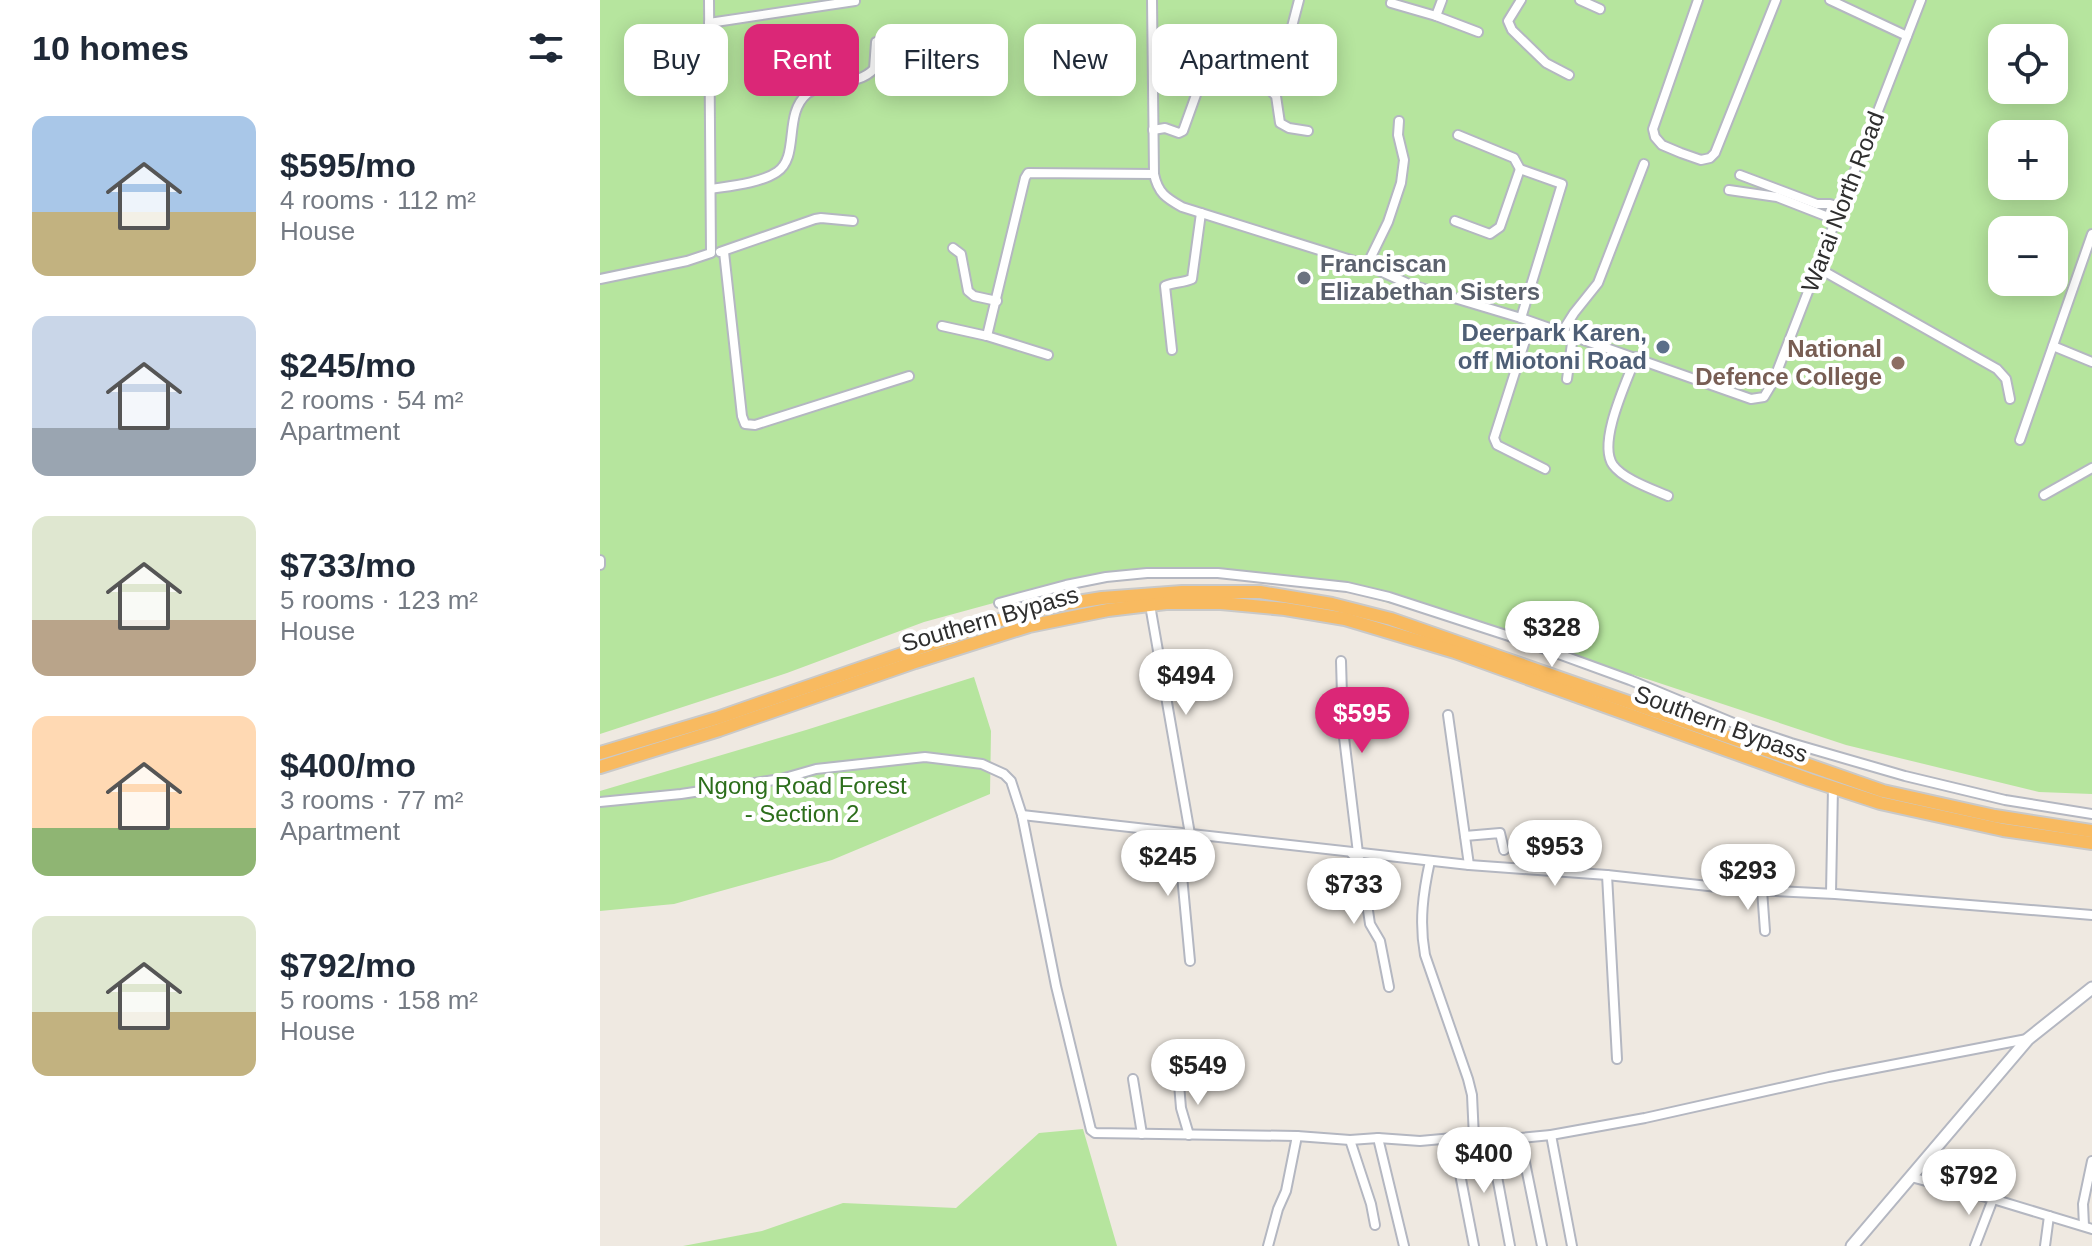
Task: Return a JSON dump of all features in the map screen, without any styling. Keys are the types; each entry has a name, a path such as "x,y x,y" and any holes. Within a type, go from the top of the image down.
{"highway":[{"name":"Southern Bypass","path":"600,753 717,718 1025,613 1102,598 1182,592 1260,592 1332,604 1391,619 1883,791 1995,816 2092,831"},
{"name":"Southern Bypass","path":"600,767 1029,626 1108,610 1221,603 1345,619 1455,652 1880,803 2003,830 2092,843"}],"main road":[{"path":"1852,1246 2028,1039 2092,988"}],"street":[{"path":"709,0 711,253"},
{"path":"1152,0 1152,24"},
{"path":"1293,24 1299,0"},
{"path":"1436,16 1442,0"},
{"path":"1521,0 1508,21 1512,30 1546,63 1569,75"},
{"path":"1580,0 1600,9"},
{"path":"1698,0 1653,129 1662,145 1701,160 1715,153 1776,0"},
{"path":"1830,0 1907,36"},
{"name":"Warai North Road","path":"1636,357 1745,398 1758,399 1769,391 1921,0"},
{"path":"709,23 801,5 855,1"},
{"path":"1391,3 1478,32"},
{"path":"711,189 778,172 785,165 793,116 804,96 824,84 863,78 874,69 875,56"},
{"path":"1153,96 1154,174 1163,197 1182,207 1367,265 1411,285 1636,357 1612,425 1608,453 1621,474 1668,496"},
{"path":"1153,130 1183,131 1196,96"},
{"path":"1276,96 1280,123 1308,131"},
{"path":"1367,265 1388,222 1401,183 1404,165 1398,135 1399,121"},
{"path":"1458,135 1514,158 1520,169 1561,182 1563,187 1521,318"},
{"path":"1562,332 1598,283 1644,164"},
{"path":"1455,221 1490,234 1498,230 1520,169"},
{"path":"987,336 1028,173 1154,174"},
{"path":"1740,175 1817,204 1841,207"},
{"path":"1729,190 1777,197 1836,220"},
{"path":"1172,350 1165,286 1192,279 1201,213"},
{"path":"600,279 724,252 815,219 853,221"},
{"path":"2020,440 2092,234"},
{"path":"953,248 961,254 968,291 974,296 997,301"},
{"path":"724,252 745,424 755,425 909,376"},
{"path":"1818,268 1997,369 2006,379 2010,399"},
{"path":"1531,322 1494,438 1497,445 1545,469"},
{"path":"942,326 1048,355"},
{"path":"1567,379 1573,336"},
{"path":"2053,346 2092,362"},
{"path":"2044,495 2092,468"},
{"path":"999,603 1066,585 1147,573 1218,573 1347,587 1389,597 1509,636 1630,680 1743,727 1805,747 1905,776 2005,800 2092,814"},
{"path":"1150,605 1190,834"},
{"path":"1341,661 1353,852 1361,861 1370,924 1380,941 1389,987"},
{"path":"1448,715 1469,865"},
{"path":"600,802 781,779 816,769 933,757 982,764 1008,777 1022,815 1056,986 1091,1130 1097,1133 1420,1141 1551,1135 2028,1039"},
{"path":"1831,893 1833,787"},
{"path":"1022,815 1469,865 2092,915"},
{"path":"1178,833 1190,961"},
{"path":"1465,836 1500,833 1504,850"},
{"path":"1430,861 1422,896 1422,938 1425,955 1468,1079 1474,1138"},
{"path":"1607,875 1617,1059"},
{"path":"1762,890 1765,931"},
{"path":"1133,1079 1142,1134"},
{"path":"1179,1084 1181,1108 1189,1135"},
{"path":"1551,1135 1572,1246"},
{"path":"1268,1246 1286,1191 1297,1136"},
{"path":"1378,1138 1404,1246"},
{"path":"1453,1138 1474,1246"},
{"path":"1520,1138 1542,1246"},
{"path":"1490,1139 1510,1246"},
{"path":"1350,1140 1375,1225"},
{"path":"1911,1177 2088,1227 2083,1204 2092,1161"},
{"path":"1975,1246 1993,1199"},
{"path":"2045,1246 2049,1216"}],"green space":[{"path":"600,0 2092,0 2092,794 2039,792 1846,745 1650,680 1315,582 1220,570 1121,575 1001,601 924,622 787,673 600,734"},
{"name":"Ngong Road Forest - Section 2","path":"974,677 991,731 990,794 832,860 674,904 600,911 600,791"},
{"path":"1083,1129 1117,1246 683,1246 762,1231 843,1203 956,1208 1039,1133"}],"place":[{"name":"Franciscan Elizabethan Sisters","path":"1304,278"},
{"name":"Deerpark Karen, off Miotoni Road","path":"1663,347"},
{"name":"National Defence College","path":"1898,363"}]}
